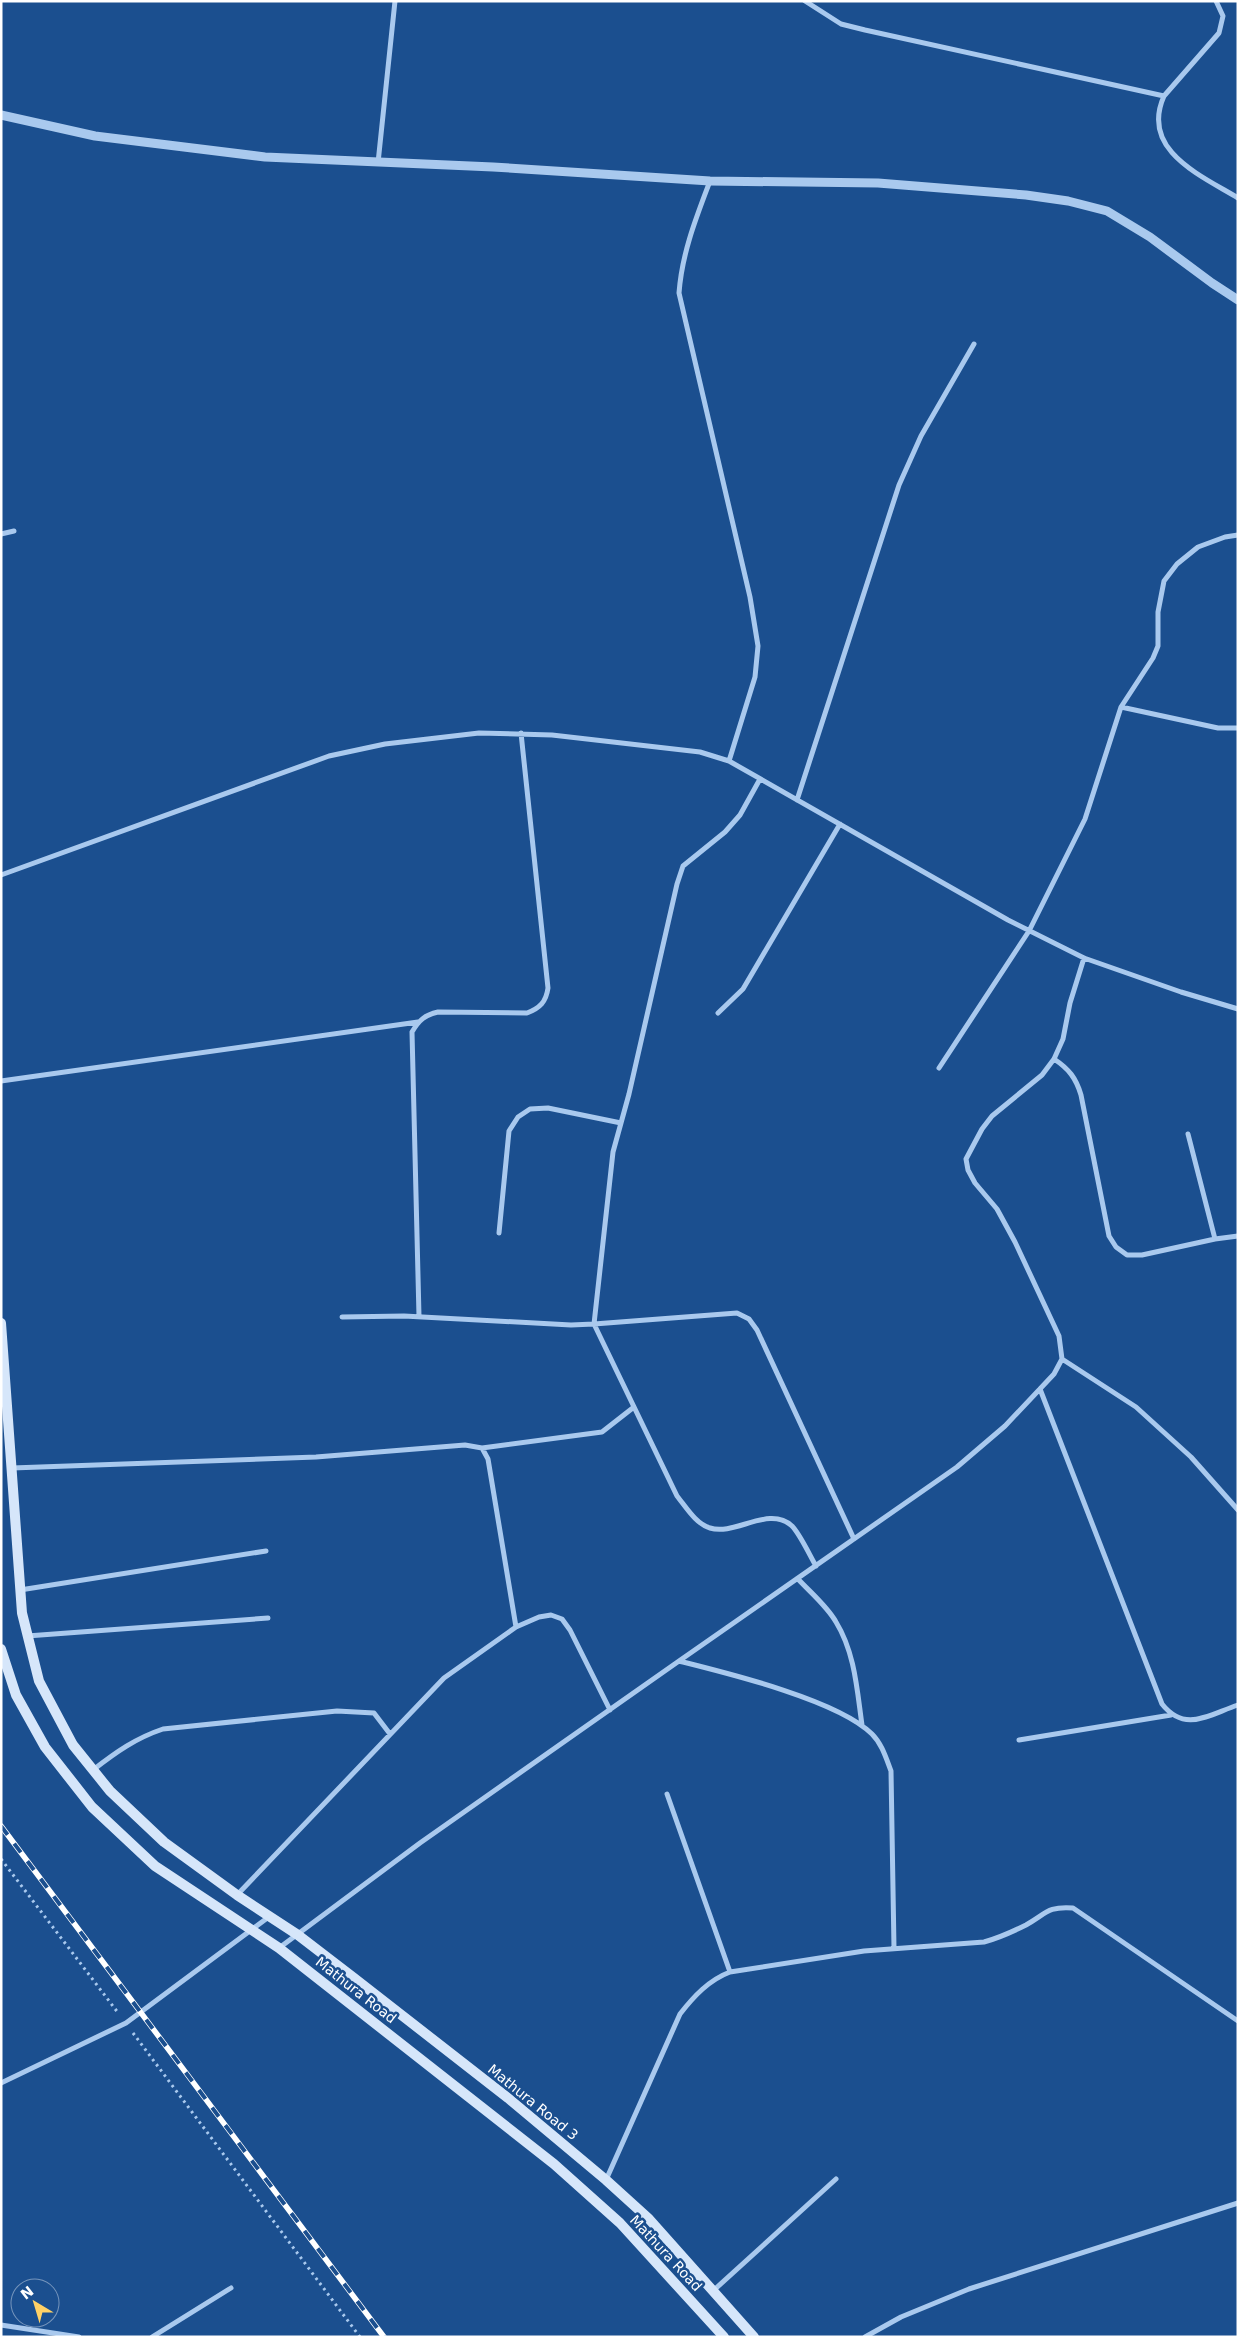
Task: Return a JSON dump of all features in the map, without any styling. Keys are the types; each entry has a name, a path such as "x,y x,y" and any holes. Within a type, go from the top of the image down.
{"main road":[{"path":"1,1323 22,1613 39,1681 73,1745 110,1791 164,1842 237,1895 270,1915"},
{"name":"Mathura Road","path":"1,1649 16,1695 44,1747 92,1807 155,1866 253,1929 279,1948 554,2164 620,2223 724,2337"},
{"name":"Mathura Road 3","path":"270,1915 508,2098 606,2180 649,2219 754,2337"}],"street":[{"path":"378,163 395,1"},
{"path":"805,1 841,24 1164,96"},
{"path":"1216,1 1223,16 1219,33 1164,96 1159,109 1159,126 1164,144 1180,163 1238,198"},
{"path":"1,115 95,136 265,157 493,167 710,181 878,183 1026,195 1068,201 1107,211 1150,237 1238,300"},
{"path":"710,181 690,233 681,266 678,293 750,597 758,646 755,678 729,761"},
{"path":"796,800 899,485 921,436 974,344"},
{"path":"1,534 14,531"},
{"path":"939,1068 1029,931 1085,819 1122,707 1153,658 1158,646 1158,612 1164,581 1177,564 1198,547 1225,537 1238,535"},
{"path":"1122,707 1218,728 1238,728"},
{"path":"1,875 329,756 385,744 479,733 552,735 700,752 729,761 1029,931 1084,958 1181,992 1238,1009"},
{"path":"419,1316 412,1032 418,1022 427,1014 438,1012 527,1013 537,1010 546,999 548,988 521,734"},
{"path":"760,779 740,815 725,832 683,866 677,884 613,1152 594,1324 677,1496 693,1517 709,1528 724,1529 767,1520 780,1520 792,1526 816,1566"},
{"path":"718,1013 743,989 840,824"},
{"path":"279,1948 420,1843 957,1467 1006,1426 1054,1374 1062,1359 1059,1336 1031,1272 997,1209 975,1183 968,1170 966,1159 982,1129 992,1116 1042,1075 1054,1059 1063,1038 1070,1003 1084,958"},
{"path":"1,1081 418,1022"},
{"path":"1054,1059 1068,1068 1076,1078 1109,1236 1116,1247 1127,1255 1142,1255 1215,1238 1238,1236"},
{"path":"499,1233 509,1131 518,1117 530,1109 548,1108 621,1123"},
{"path":"1188,1134 1215,1238"},
{"path":"342,1317 419,1316 571,1325 737,1314 749,1319 757,1330 854,1539"},
{"path":"1062,1359 1136,1407 1191,1457 1238,1510"},
{"path":"1040,1389 1162,1704 1171,1715 1184,1721 1199,1719 1238,1705"},
{"path":"12,1468 316,1457 465,1445 482,1448 602,1432 634,1407"},
{"path":"482,1448 488,1459 516,1627"},
{"path":"20,1590 266,1551"},
{"path":"798,1579 835,1620 846,1639 853,1665 862,1725"},
{"path":"237,1895 444,1678 516,1627 538,1617 551,1615 562,1619 570,1630 610,1710"},
{"path":"27,1636 268,1618"},
{"path":"679,1662 720,1672 792,1694 845,1714 862,1725 883,1749 891,1771 894,1948"},
{"path":"93,1770 125,1745 163,1729 337,1711 374,1713 390,1734"},
{"path":"1018,1740 1171,1715"},
{"path":"667,1794 730,1972"},
{"path":"606,2180 680,2014 693,1997 718,1976 730,1972 894,1948 984,1942 1027,1924 1047,1910 1073,1908 1238,2021"},
{"path":"1,2082 126,2023 270,1915"},
{"path":"714,2290 836,2179"},
{"path":"865,2337 901,2317 969,2289 1238,2203"},
{"path":"152,2337 231,2288"},
{"path":"1,2325 79,2337"}],"path":[{"path":"1,1859 360,2337"}],"railway":[{"path":"1,1826 384,2337"}]}
